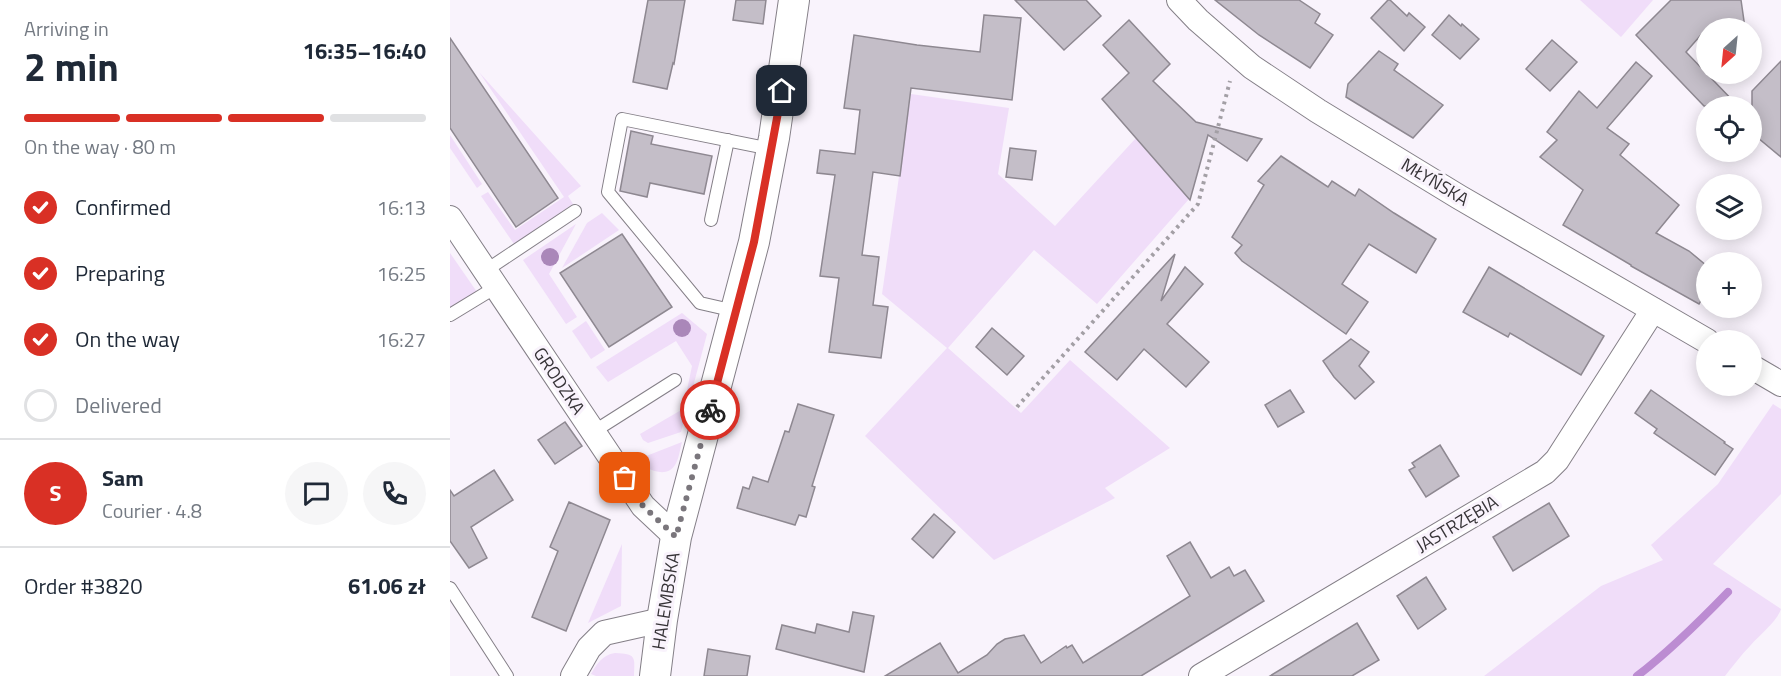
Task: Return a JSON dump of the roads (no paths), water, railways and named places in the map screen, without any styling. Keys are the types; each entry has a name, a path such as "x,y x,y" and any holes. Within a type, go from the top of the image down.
{"street":[{"name":"HALEMBSKA","path":"655,676 676,537 754,242 772,149 794,0"},
{"name":"MŁYŃSKA","path":"1179,0 1252,67 1373,146 1696,335"},
{"name":"GRODZKA","path":"450,218 643,506 676,537"},
{"name":"JASTRZĘBIA","path":"1201,676 1545,472 1557,460 1653,310"},
{"path":"1762,373 1781,384"},
{"path":"573,676 589,648 604,633 662,620"}],"lane":[{"path":"736,311 700,303 608,192 622,119 772,149"},
{"path":"711,220 728,140"},
{"path":"450,315 575,211"},
{"path":"593,432 675,380"},
{"path":"450,588 507,676"}],"waterway":[{"path":"1637,676 1684,636 1728,592"}]}
